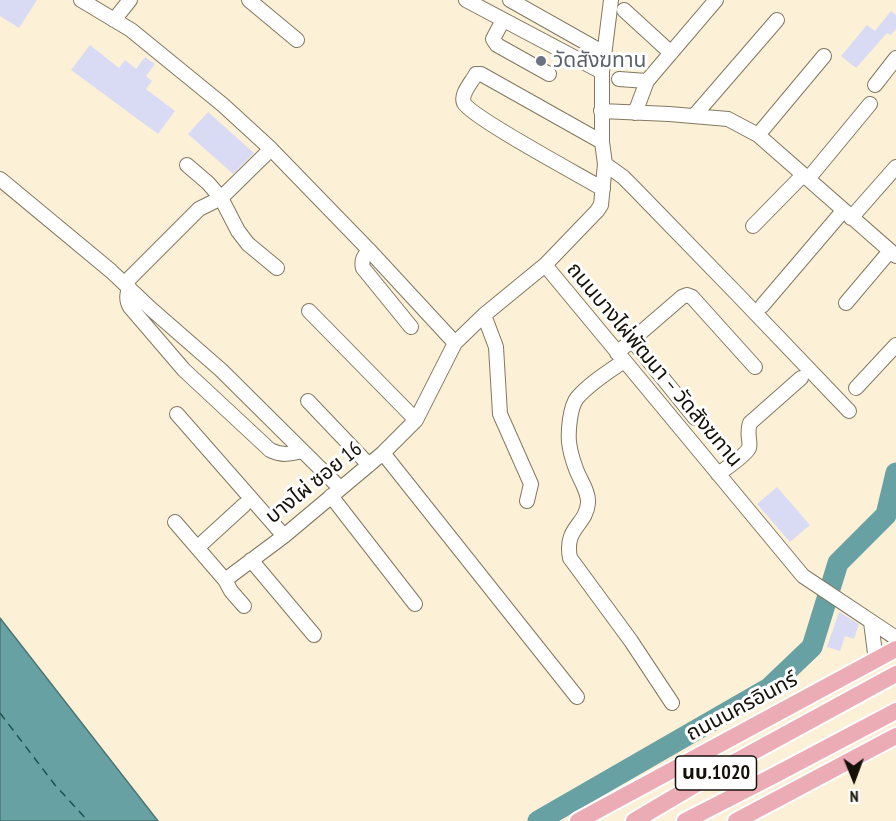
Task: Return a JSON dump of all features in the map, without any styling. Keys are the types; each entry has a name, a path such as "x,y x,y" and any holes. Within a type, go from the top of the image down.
{"main road":[{"name":"ถนนนครอินทร์","path":"578,821 896,650"},
{"path":"799,726 855,672"},
{"name":"ถนนนครอินทร์","path":"634,821 799,726 896,674"},
{"name":"นบ.1020","path":"685,821 896,711"},
{"name":"นบ.1020","path":"735,821 896,736"}],"street":[{"path":"81,0 131,30 223,105 271,149 455,343"},
{"path":"114,20 130,0"},
{"path":"249,0 297,40"},
{"path":"466,0 602,72"},
{"path":"510,0 604,53"},
{"path":"545,265 601,205 605,164 602,142 602,72 611,0"},
{"path":"635,113 647,81 714,1"},
{"path":"624,10 671,53"},
{"path":"503,20 493,39 497,45 549,74"},
{"path":"694,116 777,20"},
{"path":"758,135 824,56"},
{"path":"875,84 896,58"},
{"path":"602,142 481,74 476,74 464,95 464,102 470,110 603,189"},
{"path":"619,79 647,81"},
{"path":"753,226 805,177 870,104"},
{"path":"601,111 728,119 758,135 893,253 846,303"},
{"path":"271,149 221,198 199,209 127,285 127,302 184,370 270,450 288,455 302,451"},
{"path":"605,164 634,188 849,411"},
{"path":"187,165 221,198 238,231 248,244 277,268"},
{"path":"762,306 847,214 896,166"},
{"path":"0,179 127,285 198,349 302,451 336,492 415,603"},
{"path":"369,250 363,258 363,268 411,327"},
{"name":"ถนนบางไผ่พัฒนา – วัดสังฆทาน","path":"455,343 484,315 545,265 803,576 896,638"},
{"path":"672,703 631,641 570,558 568,546 571,535 588,504 569,443 571,413 575,400 621,357 632,340 687,295 692,297 755,366"},
{"path":"142,320 150,308"},
{"path":"309,311 417,420"},
{"path":"484,315 496,347 500,414 531,484 527,501"},
{"path":"632,340 694,418"},
{"name":"บางไผ่ ซอย 16","path":"225,580 284,536 383,453 417,420 455,343"},
{"path":"856,388 896,345"},
{"path":"184,370 198,349"},
{"path":"718,474 747,451 749,442 747,431 750,423 801,378"},
{"path":"232,415 249,398"},
{"path":"309,401 369,465"},
{"path":"177,414 284,536"},
{"path":"383,453 578,697"},
{"path":"198,547 244,505"},
{"path":"175,522 198,547 244,606"},
{"path":"251,560 314,635"},
{"path":"871,622 876,661"}],"water":[{"path":"0,618 158,821 0,821"}],"building":[{"path":"0,0 37,0 19,28 0,16"},
{"path":"891,11 896,15 896,29 891,35 887,33 856,68 841,56 867,25 875,31"},
{"path":"90,45 119,68 125,60 136,69 145,57 155,64 146,76 152,81 146,89 175,111 158,134 71,70"},
{"path":"208,112 254,153 233,174 188,134"},
{"path":"777,487 810,525 790,542 757,504"},
{"path":"839,612 859,624 854,639 845,636 840,651 827,647"}],"waterway":[{"path":"538,821 769,688 812,647 838,563 886,515 896,473"}],"ferry route":[{"path":"0,713 55,785 88,821"}],"place":[{"name":"วัดสังฆทาน","path":"541,61"}]}
